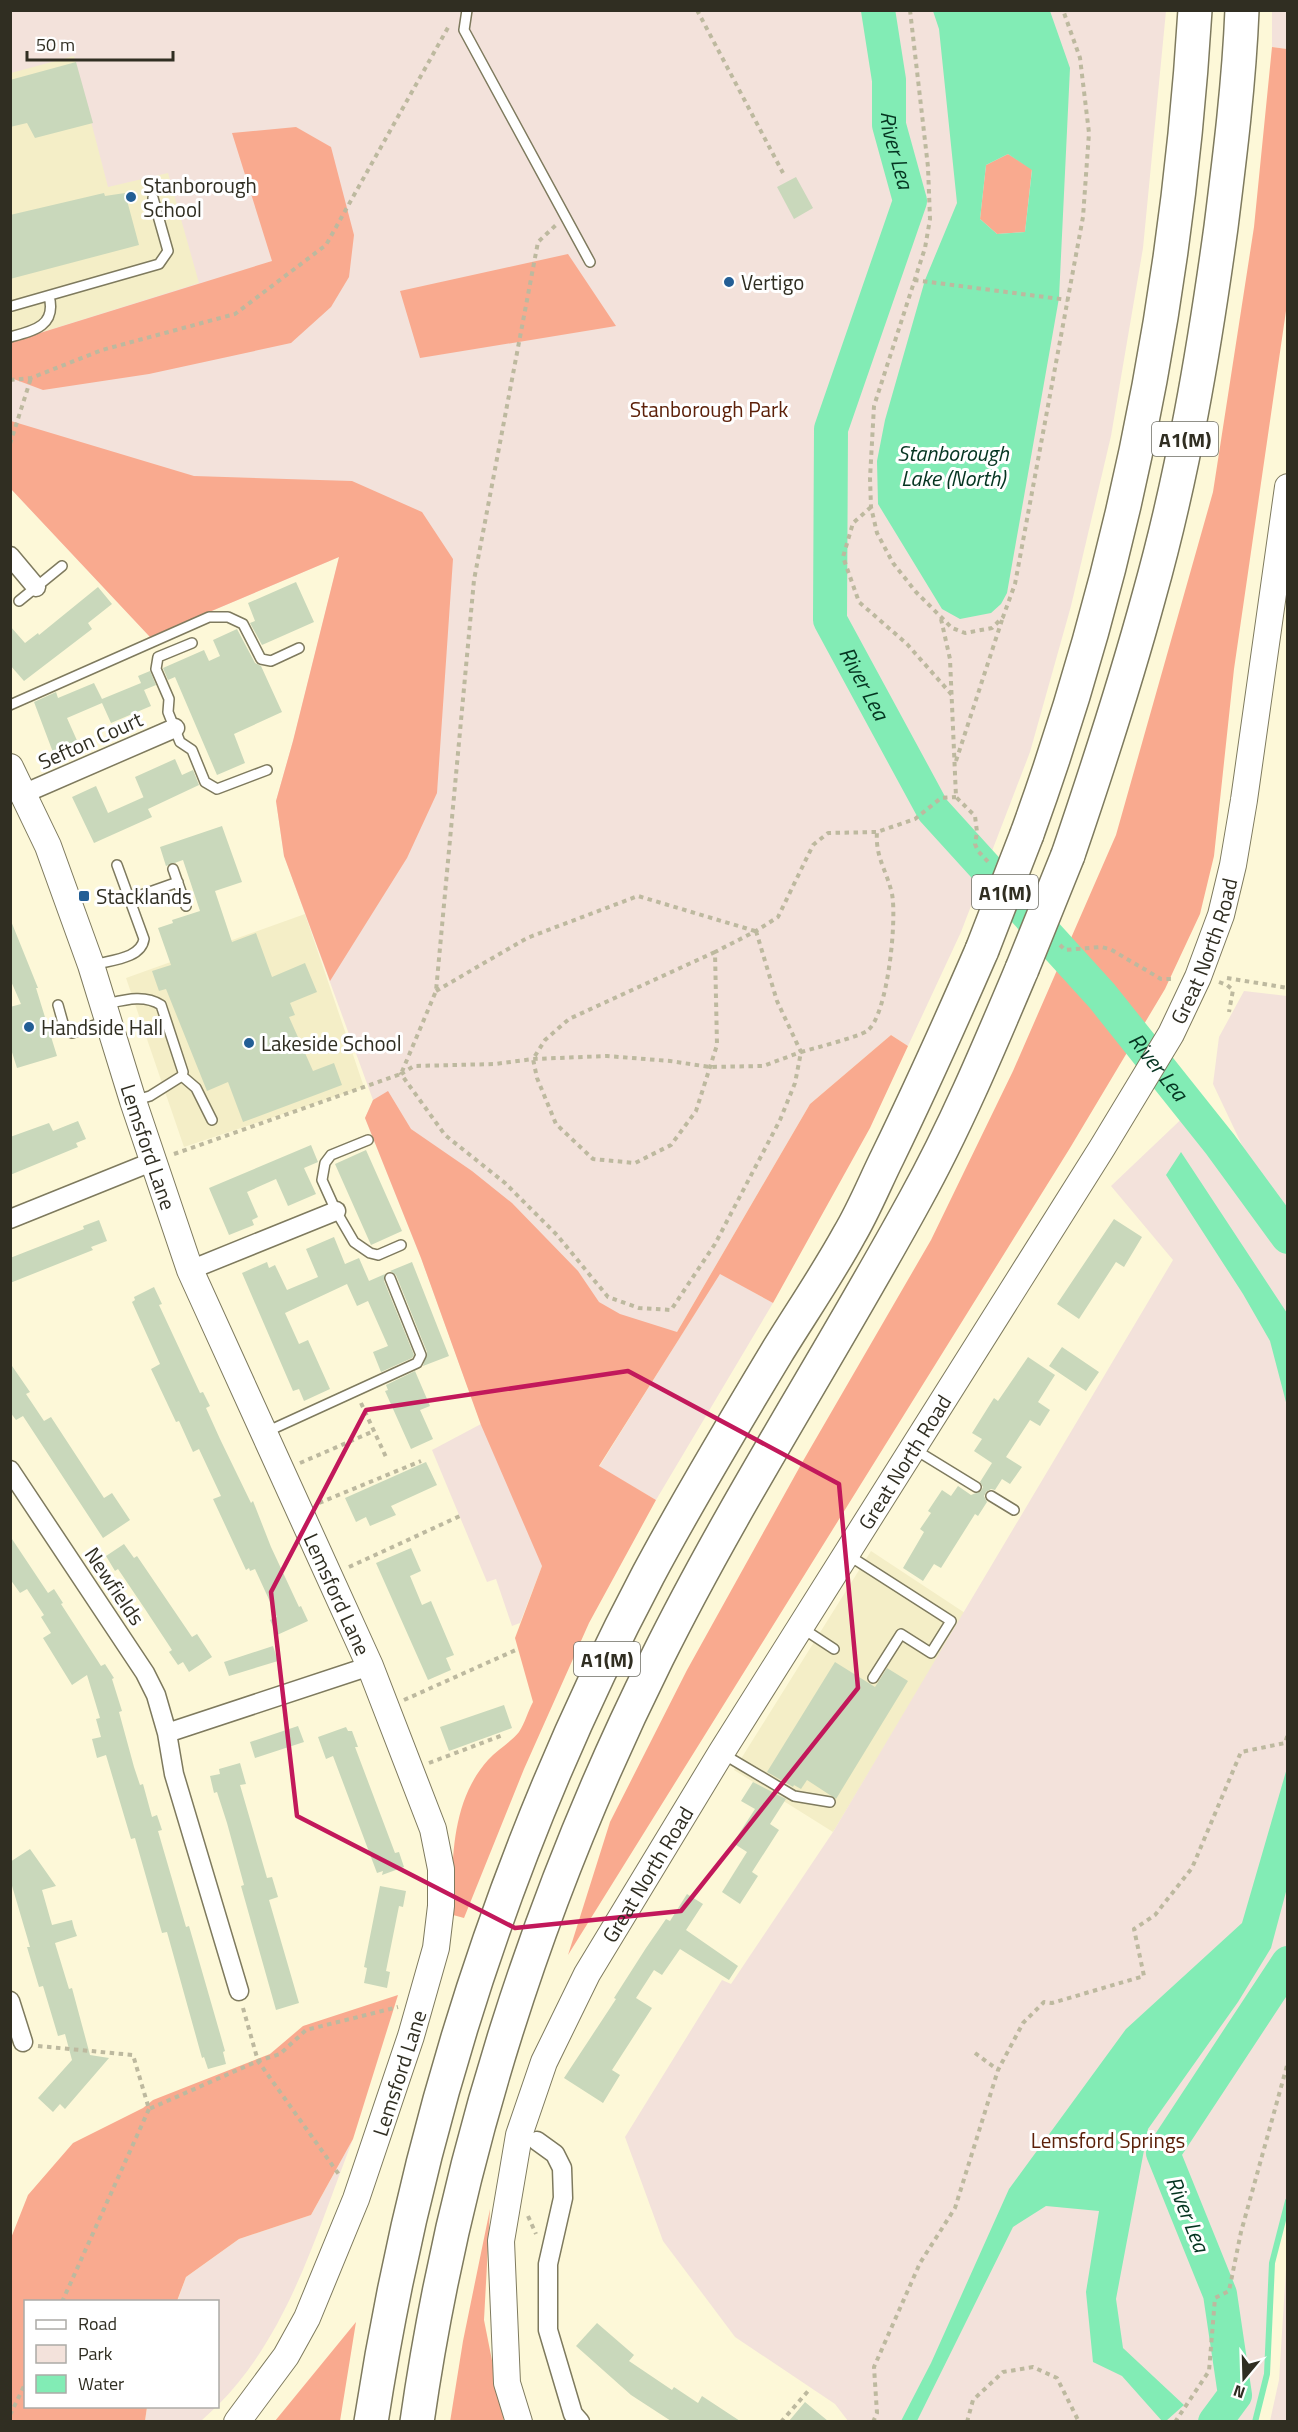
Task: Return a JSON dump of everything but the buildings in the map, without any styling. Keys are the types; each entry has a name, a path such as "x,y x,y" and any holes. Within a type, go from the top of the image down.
{"highway":[{"name":"A1(M)","path":"371,2421 397,2269 428,2136 473,1987 536,1813 569,1738 648,1575 769,1367 850,1234 942,1041 982,950 1027,834 1086,650 1116,540 1154,366 1176,228 1191,90 1195,10"},
{"name":"A1(M)","path":"417,2421 444,2266 482,2113 531,1957 579,1826 647,1677 702,1571 841,1334 918,1196 977,1075 1022,969 1068,855 1101,760 1150,595 1187,432 1211,297 1232,142 1242,10"}],"main road":[{"name":"Great North Road","path":"519,2421 507,2382 501,2241 519,2135 544,2062 587,1974 721,1753 1102,1148 1171,1034 1189,978 1221,915 1233,865 1287,487"},
{"name":"Lemsford Lane","path":"10,767 48,846 91,966 133,1101 190,1270 370,1666 433,1828 441,1869 441,1906 436,1948 422,2001 356,2199 307,2318 286,2356 237,2421"}],"street":[{"path":"10,556 36,587"},
{"name":"Sefton Court","path":"24,794 175,728"},
{"path":"10,1219 154,1161"},
{"path":"190,1270 336,1211"},
{"name":"Newfields","path":"10,1470 146,1673 156,1695 167,1733 174,1774 239,1991"},
{"path":"167,1733 370,1666"},
{"path":"12,2010 23,2042"},
{"path":"537,2141 555,2154 562,2168 563,2198 548,2264 549,2330 573,2414 580,2421"}],"lane":[{"path":"467,10 464,30 590,262"},
{"path":"12,306 159,264 168,251 153,198"},
{"path":"10,338 35,330 48,319 51,305 49,296"},
{"path":"19,600 62,566"},
{"path":"10,705 209,617 228,617 243,624 261,659 271,661 298,648"},
{"path":"192,643 158,657 156,669 169,699 168,712 180,742 192,750 205,782 217,789 267,770"},
{"path":"91,966 137,953 143,946 144,939 117,866"},
{"path":"173,869 186,906"},
{"path":"130,899 178,882"},
{"path":"58,1005 66,1030 72,1033 133,998 154,1001 161,1005 183,1072 182,1076"},
{"path":"133,1101 150,1096 182,1076"},
{"path":"182,1076 196,1088 212,1120"},
{"path":"368,1140 332,1155 325,1164 322,1180 354,1242 370,1253 378,1255 401,1245"},
{"path":"264,1433 417,1363 421,1355 390,1278"},
{"path":"912,1448 976,1487"},
{"path":"991,1496 1014,1510"},
{"path":"846,1554 951,1621 931,1653 901,1634 873,1678"},
{"path":"800,1627 834,1649"},
{"path":"721,1753 794,1796 830,1802"}],"path":[{"path":"697,10 783,173"},
{"path":"910,10 926,156 930,219 926,248 873,406 871,507 877,533 893,563 952,628 965,633 992,628 1003,617"},
{"path":"955,765 1015,584 1083,217 1089,133 1080,58 1063,10"},
{"path":"10,380 31,378 102,350 235,314 326,246 452,21"},
{"path":"401,1074 436,991 474,580 538,242 564,216"},
{"path":"914,279 1068,300"},
{"path":"10,444 31,378"},
{"path":"871,507 853,524 843,557 859,602 908,644 953,696"},
{"path":"941,618 950,659 956,797 975,816 977,832 975,844"},
{"path":"715,952 717,1045 696,1111 671,1144 635,1163 593,1159 556,1124 537,1078 533,1059 545,1040 568,1019 715,952 756,932 778,917 813,845 828,833 877,832 915,819 941,798 956,797"},
{"path":"154,1161 401,1074 414,1066 495,1064 533,1059 607,1056 670,1060 710,1067 763,1066 867,1031 882,1008 892,945 892,895 876,849 877,832"},
{"path":"436,991 527,938 638,896 756,932"},
{"path":"401,1074 445,1135 505,1183 557,1235 608,1297 639,1308 670,1310 715,1244 774,1130 795,1083 801,1052 777,1001 756,932"},
{"path":"1069,950 1101,947 1110,949 1161,979 1189,978 1227,984 1233,990 1229,1012"},
{"path":"1227,978 1287,988"},
{"path":"356,1391 386,1457"},
{"path":"282,1472 374,1431"},
{"path":"299,1511 421,1461"},
{"path":"329,1576 460,1516"},
{"path":"387,1708 518,1649"},
{"path":"873,2421 877,2413 874,2367 920,2263 955,2208 998,2070 1023,2023 1044,2002 1052,2003 1144,1976 1134,1929 1155,1915 1192,1868 1241,1752 1286,1744 1287,1734"},
{"path":"411,1769 503,1736"},
{"path":"239,1991 258,2061 356,2199"},
{"path":"149,2109 258,2061 280,2054 306,2030 422,2001"},
{"path":"23,2042 133,2055 149,2109 62,2300"},
{"path":"975,2053 998,2070"},
{"path":"1175,2421 1209,2371 1215,2298 1229,2291 1241,2232 1287,2062"},
{"path":"527,2214 548,2264"},
{"path":"967,2421 973,2400 1003,2372 1033,2367 1057,2378 1079,2421"},
{"path":"10,2415 24,2386"},
{"path":"781,2421 809,2390"}],"highlighted area":[{"path":"628,1371 839,1484 858,1688 681,1911 515,1928 297,1816 271,1592 366,1410"}],"shaded area":[{"name":"Stanborough School","path":"11,11 194,11 272,261 11,342"},
{"path":"1272,47 1287,49 1287,304 1234,669 1214,856 1200,914 1165,989 1070,1148 568,1955 610,1822 687,1670 803,1461 931,1240 1013,1071 1116,835 1213,492 1254,227"},
{"path":"296,127 331,147 354,235 349,277 331,307 291,343 149,374 43,390 11,378 11,342 272,261 232,133"},
{"path":"1008,154 1032,169 1025,232 997,234 980,219 986,165"},
{"path":"568,254 616,326 420,358 400,291"},
{"path":"11,421 194,476 352,481 422,512 453,559 437,793 407,858 330,981 284,856 276,801 339,557 150,637 11,489"},
{"name":"Lakeside School","path":"305,914 364,1087 184,1147 126,978"},
{"path":"891,1035 908,1046 870,1128 773,1303 720,1274 599,1466 656,1500 589,1623 524,1769 464,1918 453,1915 453,1854 460,1813 467,1794 476,1776 488,1760 519,1732 533,1702 515,1638 542,1566 481,1425 421,1258 365,1118 373,1100 388,1091 411,1129 472,1171 512,1203 578,1271 599,1302 620,1314 677,1332 810,1104"},
{"path":"871,1551 965,1613 833,1832 734,1770"},
{"path":"398,1995 353,2139 311,2215 239,2239 186,2277 177,2300 24,2300 24,2408 147,2408 145,2421 11,2421 11,2238 28,2195 73,2143 143,2108 153,2100 270,2054 303,2026"},
{"path":"490,2209 484,2320 504,2421 450,2422 463,2341"},
{"path":"356,2322 340,2421 275,2421"}],"green space":[{"name":"Stanborough Park","path":"11,11 1166,11 1143,248 1111,436 1071,606 1030,752 961,932 908,1046 891,1035 810,1104 677,1332 581,1480 542,1566 520,1623 512,1626 496,1579 487,1582 432,1450 481,1424 421,1258 365,1118 373,1100 284,856 276,801 339,557 150,637 11,489 11,342 199,283 168,173 108,187 74,56 11,73"},
{"path":"1272,11 1287,11 1287,49 1272,47"},
{"path":"1244,991 1287,996 1287,1212 1250,1162 1213,1084 1219,1037"},
{"name":"Lemsford Springs","path":"1192,1109 1288,1237 1288,2201 1272,2263 1267,2374 1255,2421 848,2421 835,2404 735,2337 663,2241 625,2137 722,1980 731,1984 833,1832 1173,1260 1111,1186"},
{"path":"720,1273 773,1303 656,1500 599,1467"},
{"path":"353,2139 299,2280 282,2314 243,2377 219,2404 219,2300 178,2300 186,2277 239,2239 311,2215"},
{"path":"1287,2254 1287,2421 1270,2421 1279,2380"},
{"path":"147,2408 215,2408 201,2421 145,2421"}],"water":[{"name":"Stanborough Lake (North)","path":"933,11 1050,11 1070,68 1059,298 1007,593 1001,604 991,613 960,619 942,609 878,504 877,461 885,420 925,280 957,203 939,29","holes":["1008,154 1032,170 1025,232 997,234 980,219 986,165"]},
{"path":"1181,1152 1287,1313 1287,1406 1270,1341 1243,1294 1166,1175"},
{"path":"1287,1768 1287,1888 1271,1948 1238,2002 1148,2129 1116,2299 1123,2348 1184,2405 1166,2421 1162,2421 1122,2376 1093,2362 1086,2292 1099,2211 1046,2206 1013,2227 917,2421 901,2421 931,2363 1009,2189 1126,2029 1242,1923"}],"waterway":[{"name":"River Lea","path":"878,10 889,80 889,125 910,201 831,429 830,620 933,810 1102,996 1220,1144 1288,1237"},
{"name":"River Lea","path":"1215,2422 1235,2395 1220,2294 1163,2153 1288,1963"},
{"path":"1255,2422 1267,2374 1272,2263 1288,2201"}],"place":[{"name":"Stanborough School","path":"131,197"},
{"name":"Vertigo","path":"729,282"},
{"name":"Stacklands","path":"84,896"},
{"name":"Handside Hall","path":"29,1027"},
{"name":"Lakeside School","path":"249,1043"}]}
